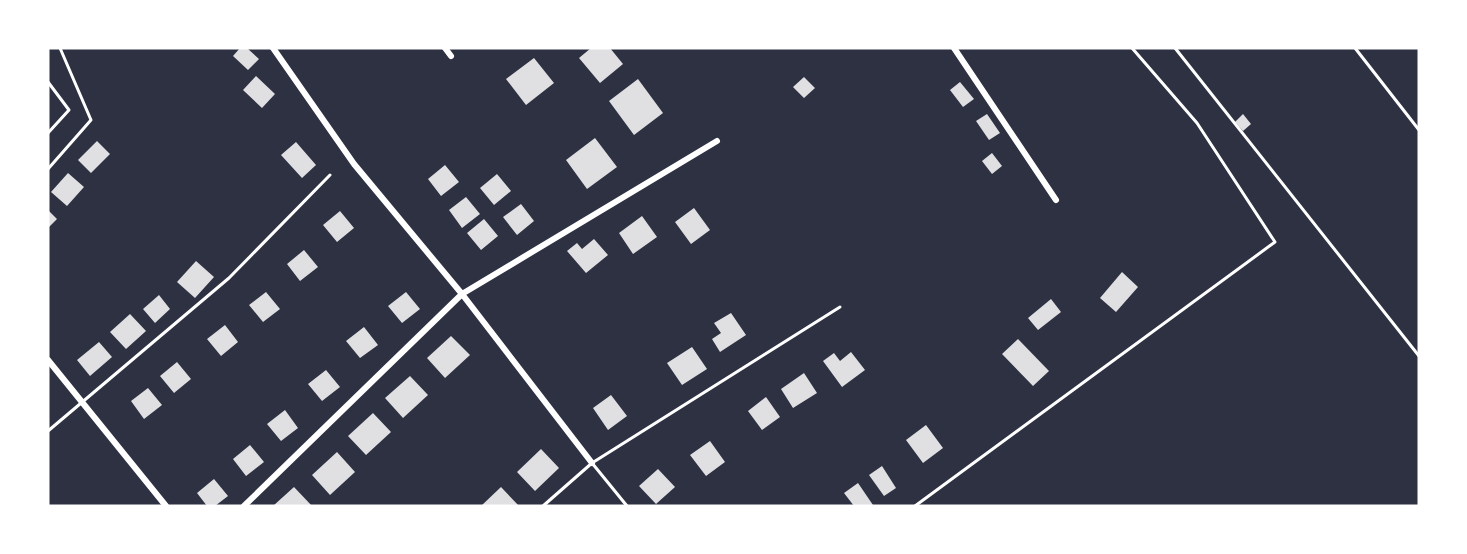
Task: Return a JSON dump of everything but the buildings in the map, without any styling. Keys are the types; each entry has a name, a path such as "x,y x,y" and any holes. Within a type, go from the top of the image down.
{"street":[{"path":"273,48 354,164 462,294 592,463"},
{"path":"445,48 452,57"},
{"path":"954,48 1056,200"},
{"path":"244,506 462,294 717,141"},
{"path":"48,360 166,506"}],"lane":[{"path":"48,169 91,120 60,48"},
{"path":"915,506 1275,242 1197,123 1132,48"},
{"path":"1175,48 1419,356"},
{"path":"1355,48 1419,130"},
{"path":"48,82 69,110 48,133"},
{"path":"48,430 229,278 330,175"},
{"path":"543,506 592,463 840,307"},
{"path":"592,463 627,506"}]}
